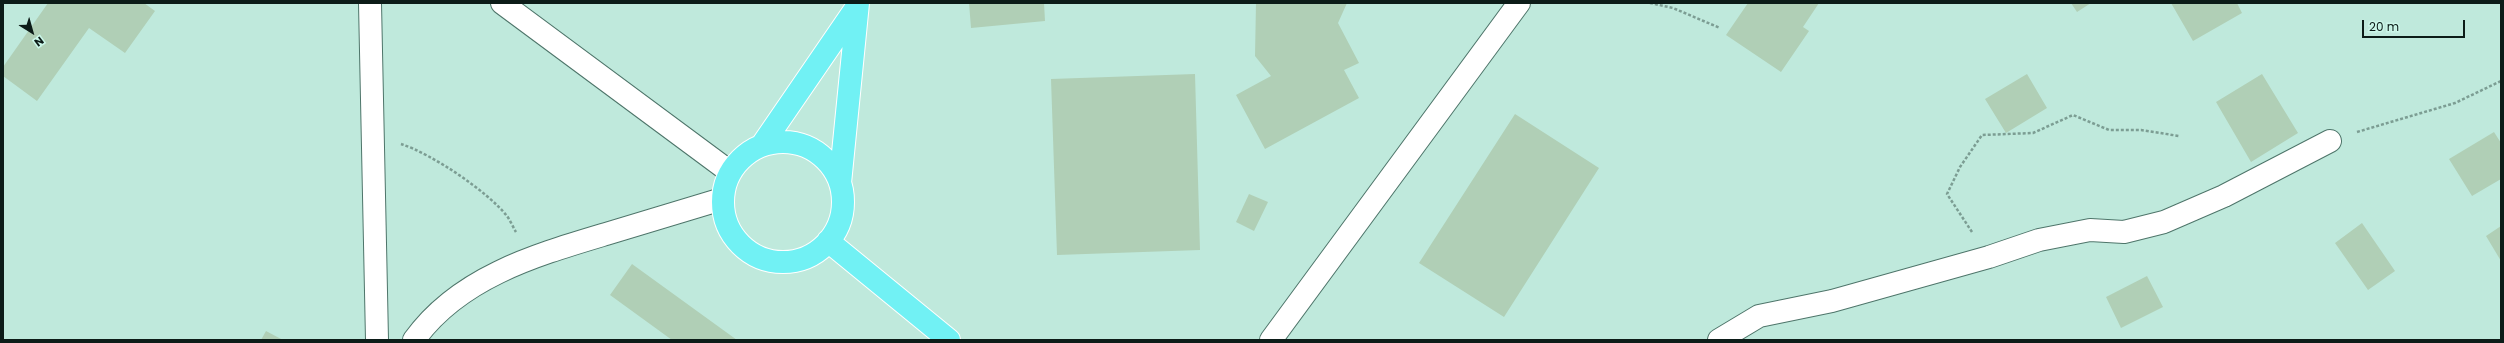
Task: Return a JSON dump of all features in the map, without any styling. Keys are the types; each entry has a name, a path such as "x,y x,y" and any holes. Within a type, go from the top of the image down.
{"main road":[{"path":"857,5 840,183 843,201 840,221 828,241 812,254 792,262 767,260 753,255 737,242 724,219 722,199 730,172 739,160 762,145 857,5"},
{"path":"762,145 792,143 815,152 830,164 840,183"},
{"path":"828,241 949,340"}],"street":[{"path":"370,3 377,340"},
{"path":"502,3 730,172"},
{"path":"1271,340 1518,3"},
{"path":"1718,340 1759,316 1832,301 1989,257 2039,240 2090,230 2124,232 2164,222 2224,196 2330,141"},
{"path":"414,340 426,323 473,285 529,257 722,199"}],"path":[{"path":"1650,3 1673,8 1720,28"},
{"path":"2330,141 2455,103 2501,81"},
{"path":"1989,257 1947,194 1960,167 1982,135 2033,133 2073,115 2109,130 2141,130 2179,136"},
{"path":"372,135 415,149 471,184 507,216 529,257"}],"building":[{"path":"48,3 144,3 155,11 125,53 89,28 37,101 3,76 3,67"},
{"path":"969,3 1044,3 1045,21 971,28"},
{"path":"1256,3 1347,3 1338,23 1359,63 1344,70 1359,98 1265,149 1236,95 1271,76 1255,56"},
{"path":"1748,3 1819,3 1803,27 1809,31 1781,72 1726,35"},
{"path":"2071,3 2091,3 2077,12"},
{"path":"2171,3 2237,3 2242,13 2193,41"},
{"path":"1195,74 1200,250 1057,255 1051,79"},
{"path":"2027,74 2047,108 2006,133 1985,99"},
{"path":"2262,74 2298,133 2251,162 2216,102"},
{"path":"1515,114 1599,168 1504,317 1419,263"},
{"path":"2494,132 2501,143 2501,179 2472,196 2449,159"},
{"path":"1249,194 1268,202 1254,231 1236,222"},
{"path":"2362,223 2395,271 2368,290 2335,243"},
{"path":"2501,226 2501,261 2486,236"},
{"path":"632,264 737,340 672,340 610,295"},
{"path":"2147,276 2163,307 2121,328 2106,297"},
{"path":"266,331 283,340 261,340"}]}
